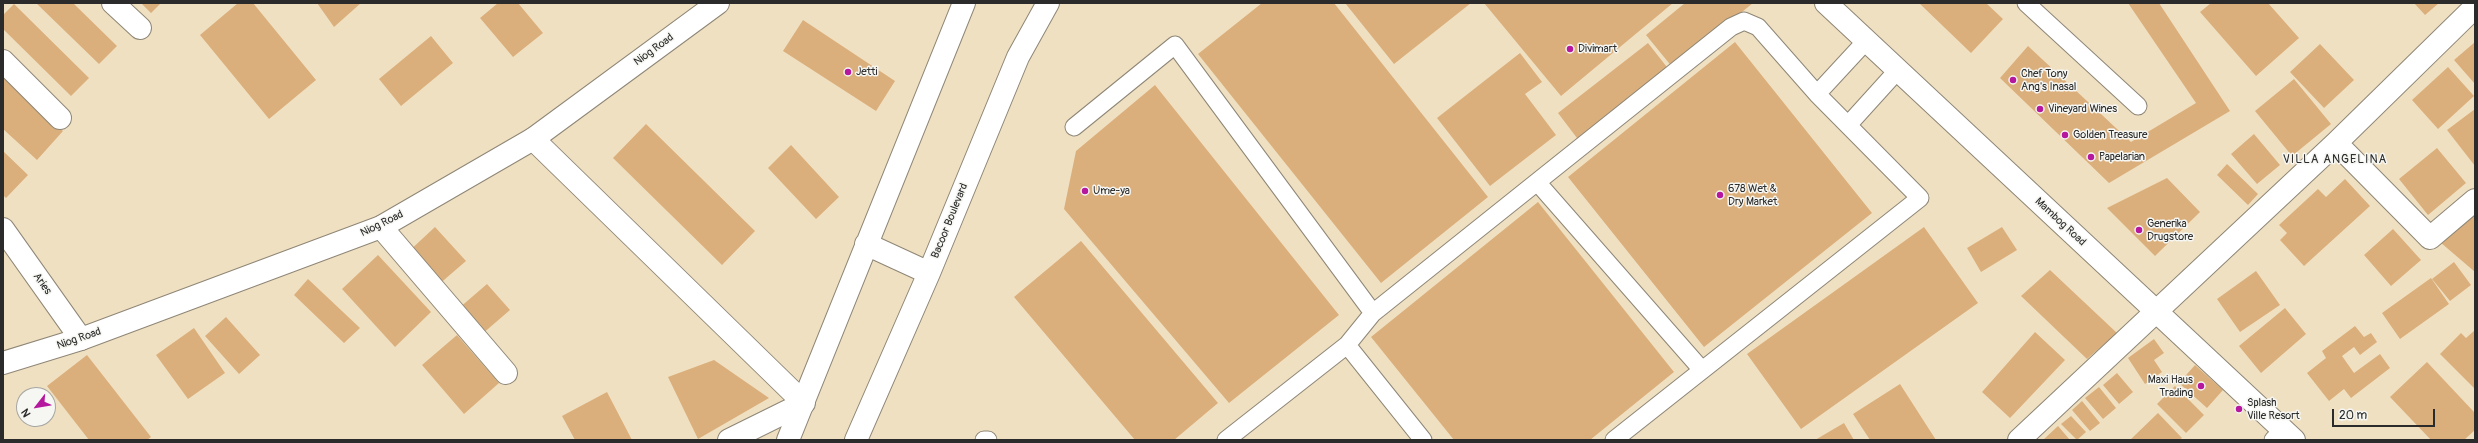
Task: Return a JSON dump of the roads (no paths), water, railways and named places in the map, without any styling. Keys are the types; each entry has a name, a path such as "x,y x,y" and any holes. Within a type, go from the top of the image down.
{"street":[{"path":"113,3 140,28"},
{"name":"Niog Road","path":"3,363 81,339 381,228 534,139 716,3"},
{"path":"788,440 964,3"},
{"name":"Bacoor Boulevard","path":"856,440 929,273 1018,57 1048,3"},
{"name":"Mambog Road","path":"1826,3 2155,311 2283,437"},
{"path":"2019,440 2336,143 2475,7"},
{"path":"3,61 60,118"},
{"path":"534,139 804,403"},
{"path":"2336,143 2430,238 2475,200"},
{"path":"381,228 506,373"},
{"name":"Aries","path":"3,229 81,339"},
{"path":"866,244 929,273"},
{"path":"729,440 804,403"}],"lane":[{"path":"2028,5 2138,106"},
{"path":"1226,440 1347,345 1373,313 1730,27 1744,21 1758,27 1817,94 1849,124 1920,198 1614,440"},
{"path":"1817,94 1866,41"},
{"path":"1074,127 1175,45 1373,313"},
{"path":"1849,124 1897,70"},
{"path":"1537,182 1702,370"},
{"path":"1347,345 1423,440"}],"place":[{"name":"Divimart","path":"1570,49"},
{"name":"Jetti","path":"848,72"},
{"name":"Chef Tony Ang's Inasal","path":"2013,80"},
{"name":"Vineyard Wines","path":"2040,109"},
{"name":"Golden Treasure","path":"2065,135"},
{"name":"Papelarian","path":"2091,157"},
{"name":"Ume-ya","path":"1085,191"},
{"name":"678 Wet & Dry Market","path":"1720,195"},
{"name":"Generika Drugstore","path":"2139,230"},
{"name":"Maxi Haus Trading","path":"2201,386"},
{"name":"Splash Ville Resort","path":"2239,409"}],"district":[{"name":"VILLA ANGELINA","path":"2335,160"}]}
